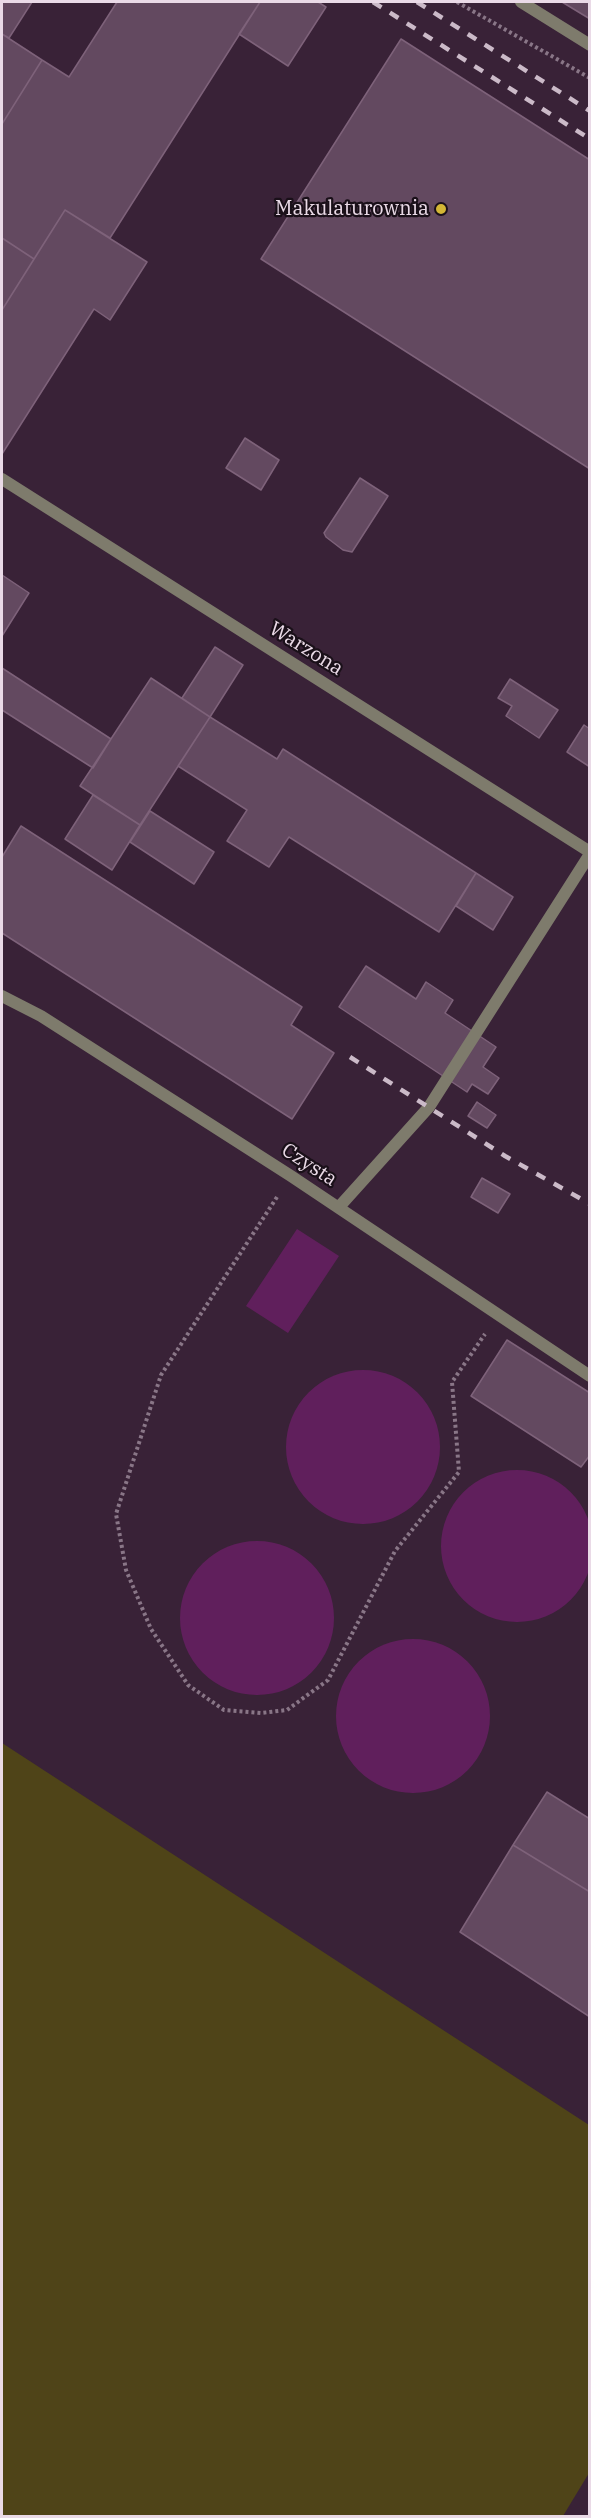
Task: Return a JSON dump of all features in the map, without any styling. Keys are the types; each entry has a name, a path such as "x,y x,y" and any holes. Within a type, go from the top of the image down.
{"lane":[{"path":"521,2 590,45"},
{"name":"Warzona","path":"2,479 590,853"},
{"path":"339,1207 429,1107 590,853"},
{"name":"Czysta","path":"2,996 41,1016 339,1207 590,1376"}],"path":[{"path":"457,2 590,78"},
{"path":"291,1176 161,1375 116,1514 126,1570 151,1629 188,1685 224,1710 261,1713 287,1710 328,1680 395,1551 459,1472 452,1382 499,1314"}],"shaded area":[{"path":"297,1229 339,1256 288,1333 246,1306"},
{"path":"363,1370 392,1376 406,1383 417,1393 427,1404 434,1418 440,1447 434,1476 427,1490 417,1501 406,1511 392,1518 363,1524 334,1518 320,1511 309,1501 299,1490 292,1476 286,1447 292,1418 299,1404 309,1393 320,1383 334,1376"},
{"path":"517,1470 532,1471 546,1476 571,1492 587,1517 592,1531 592,1561 587,1575 571,1600 546,1616 532,1621 517,1622 502,1621 488,1616 463,1600 447,1575 442,1561 441,1546 442,1531 447,1517 463,1492 488,1476 502,1471"},
{"path":"257,1541 286,1547 300,1554 311,1564 321,1575 328,1589 334,1618 328,1647 321,1661 311,1672 300,1682 286,1689 257,1695 228,1689 214,1682 203,1672 193,1661 186,1647 180,1618 186,1589 193,1575 203,1564 214,1554 228,1547"},
{"path":"413,1639 442,1645 456,1652 467,1662 477,1673 484,1687 490,1716 484,1745 477,1759 467,1770 456,1780 442,1787 413,1793 384,1787 370,1780 359,1770 349,1759 342,1745 336,1716 342,1687 349,1673 359,1662 370,1652 384,1645"},
{"path":"2,1743 589,2125 589,2473 563,2516 2,2516"}],"building":[{"path":"2,2 32,2 9,38 2,34"},
{"path":"117,2 260,2 110,238 65,210 34,259 2,238 2,124 42,60 69,77"},
{"path":"260,2 318,2 326,7 288,66 239,34"},
{"path":"562,2 590,2 590,19"},
{"path":"2,34 42,60 2,124"},
{"name":"Makulaturownia","path":"401,39 590,160 590,469 261,259"},
{"path":"65,210 147,262 110,320 94,309 2,454 2,310"},
{"path":"2,238 34,259 2,310"},
{"path":"245,438 279,460 261,490 226,468"},
{"path":"360,478 388,496 352,552 343,550 324,533"},
{"path":"2,575 29,593 2,636"},
{"path":"215,647 243,665 210,717 182,698"},
{"path":"2,668 111,739 93,768 2,710"},
{"path":"151,678 210,717 140,825 80,786"},
{"path":"510,679 558,710 539,738 506,716 512,706 498,698"},
{"path":"210,717 277,759 283,749 476,873 439,932 289,837 269,867 227,841 247,810 178,766"},
{"path":"584,725 590,729 590,767 567,752"},
{"path":"93,795 140,825 112,870 65,839"},
{"path":"150,811 214,852 194,884 130,842"},
{"path":"21,826 302,1007 291,1025 334,1053 292,1119 2,933 2,857"},
{"path":"476,873 513,897 493,930 456,906"},
{"path":"366,966 416,999 426,982 453,1000 445,1013 496,1047 483,1067 499,1078 488,1094 472,1084 467,1092 339,1007"},
{"path":"477,1102 496,1115 487,1128 468,1116"},
{"path":"482,1178 510,1194 498,1213 471,1197"},
{"path":"507,1340 590,1393 590,1455 581,1467 471,1396"},
{"path":"547,1792 590,1819 590,1892 513,1845"},
{"path":"513,1845 590,1892 590,2017 460,1932"}],"railway":[{"path":"373,2 590,139"},
{"path":"417,2 590,111"},
{"path":"350,1057 505,1156 590,1204"}],"place":[{"name":"Makulaturownia","path":"441,209"}]}
